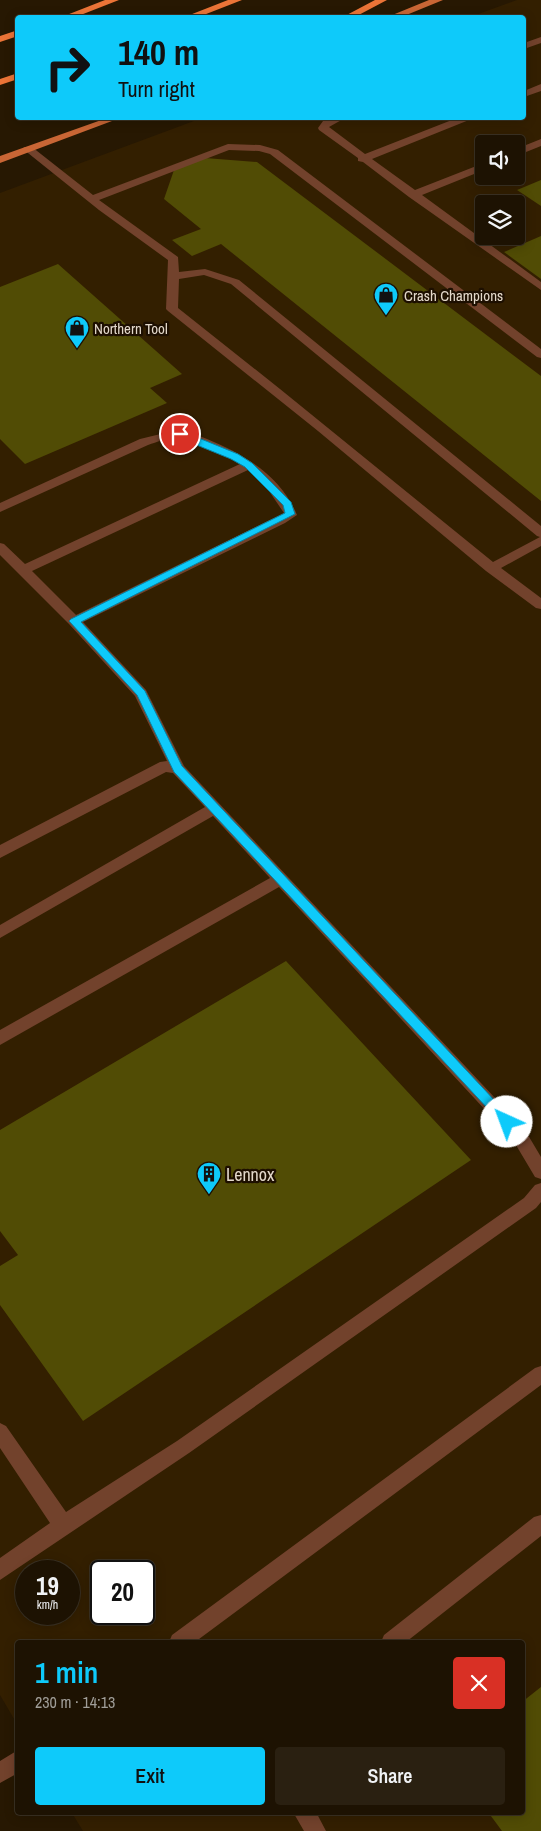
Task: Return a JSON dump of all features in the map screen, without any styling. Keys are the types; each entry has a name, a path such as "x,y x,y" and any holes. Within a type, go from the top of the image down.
{"highway":[{"path":"72,15 114,0"},
{"path":"194,15 237,0"},
{"path":"351,15 382,0"},
{"path":"0,39 15,34"},
{"path":"0,82 15,77"}],"main road":[{"path":"398,15 438,0"},
{"path":"0,160 110,120"}],"lane":[{"path":"526,45 541,40"},
{"path":"526,93 541,87"},
{"path":"335,120 327,123 323,128 362,159 541,287"},
{"path":"362,159 460,120"},
{"path":"525,149 541,142"},
{"path":"92,199 173,167 228,148 260,148 274,152 541,355"},
{"path":"28,150 174,259 172,309 290,402 491,568 541,605"},
{"path":"413,195 475,170"},
{"path":"174,276 205,272 235,282 541,533"},
{"path":"0,508 144,442 162,436 180,434 234,456 249,465 287,504 291,514 74,621"},
{"path":"23,570 249,465"},
{"path":"491,568 541,541"},
{"path":"0,547 74,621 141,693 178,769 519,1135 541,1172"},
{"path":"0,852 165,766 178,769"},
{"path":"0,932 214,808"},
{"path":"0,1038 280,879"},
{"path":"0,1570 63,1525 183,1447 530,1203 541,1190"},
{"path":"186,1640 541,1374"},
{"path":"0,1432 63,1525"},
{"path":"394,1640 541,1524"},
{"path":"0,1773 15,1762"},
{"path":"305,1815 316,1831"}],"shaded area":[{"path":"517,0 541,0 541,1831 83,1831 73,1815 525,1815 525,1640 15,1640 15,1721 0,1695 0,193 197,120 526,120 526,15 476,15"}],"building":[{"name":"Crash Champions","path":"205,158 257,162 541,376 541,501 221,244 192,256 172,240 201,229 164,199 174,170"},
{"path":"541,180 541,206 525,195 517,190"},
{"path":"541,236 541,279 504,252 520,245 525,245 525,243"},
{"name":"Northern Tool","path":"58,264 182,374 150,388 167,403 25,464 0,439 0,287"},
{"name":"Lennox","path":"286,961 471,1160 83,1421 0,1305 0,1266 18,1255 0,1231 0,1130"},
{"path":"541,1687 541,1831 502,1831 490,1815 525,1815 525,1700"}],"place":[{"name":"Crash Champions","path":"386,316"},
{"name":"Northern Tool","path":"77,349"},
{"name":"Lennox","path":"209,1195"}],"route":[{"path":"180,434 234,456 249,465 287,504 291,514 74,621 141,693 178,769 507,1122"}]}
